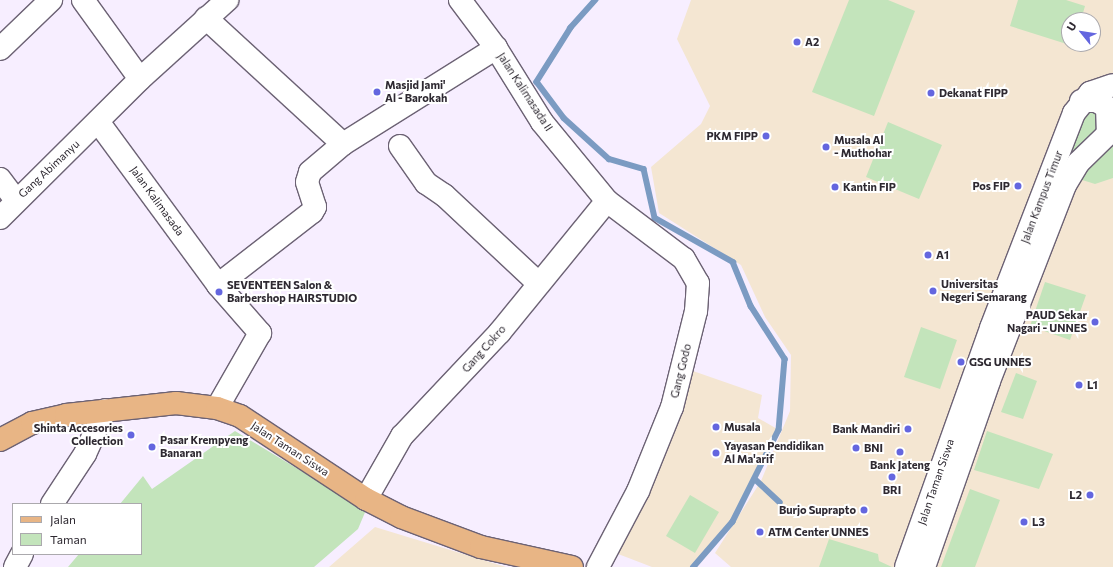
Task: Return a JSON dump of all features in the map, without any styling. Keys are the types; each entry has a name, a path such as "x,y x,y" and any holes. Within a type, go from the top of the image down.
{"main road":[{"name":"Jalan Taman Siswa","path":"0,440 32,423 105,410 176,403 218,408 240,416 366,499 435,532 481,547 572,567"}],"street":[{"path":"0,49 51,0"},
{"path":"84,0 140,79"},
{"path":"100,123 140,79 227,0"},
{"name":"Jalan Kalimasada II","path":"460,0 496,48 542,122 607,201"},
{"path":"206,18 343,144"},
{"path":"218,285 312,212 315,207 307,182 310,172 343,144 496,48"},
{"path":"1081,101 1090,93 1113,85"},
{"path":"1081,101 1096,101 1107,107 1110,131"},
{"name":"Jalan Kampus Timur","path":"967,397 991,328 1081,101"},
{"name":"Gang Abimanyu","path":"0,218 16,200 100,123"},
{"name":"Jalan Kalimasada","path":"100,123 218,285 260,333 260,339 218,408"},
{"name":"Jalan Kampus Timur","path":"966,421 1000,352 1065,184 1078,163 1110,131"},
{"path":"400,146 426,183 444,195 538,283"},
{"path":"0,180 16,200"},
{"name":"Gang Cokro","path":"366,499 402,436 500,332 538,283 607,201"},
{"name":"Gang Godo","path":"598,567 638,490 672,408 699,292 684,259 607,201"},
{"name":"Jalan Taman Siswa","path":"906,567 966,421 967,397"},
{"path":"53,503 85,454 105,410"},
{"path":"924,567 966,421"},
{"path":"15,567 21,555"}],"shaded area":[{"name":"Universitas Negeri Semarang","path":"691,0 1113,0 1113,567 731,567 715,553 761,481 790,411 791,355 765,317 741,265 659,213 651,167 701,124 710,106 677,39"},
{"name":"Yayasan Pendidikan Al Ma'arif","path":"693,371 762,395 758,418 779,430 733,522 691,567 652,567 613,552 633,509 657,475"},
{"path":"375,527 447,549 506,567 329,567"}],"green space":[{"path":"849,0 888,0 915,11 874,116 812,92"},
{"path":"1018,0 1066,0 1085,6 1083,12 1061,12 1061,42 1010,26"},
{"path":"1081,101 1109,114 1065,185 1074,113"},
{"path":"888,122 942,145 919,199 866,177"},
{"path":"1113,142 1113,178 1095,184 1079,179"},
{"path":"1045,282 1086,295 1070,340 1030,326"},
{"path":"921,327 957,340 940,389 904,377"},
{"path":"1016,373 1037,381 1023,419 1001,412"},
{"path":"235,431 366,510 358,529 314,567 68,567 78,555 142,555 142,503 121,503 143,476 152,489"},
{"path":"987,431 1053,454 1039,489 974,470"},
{"path":"970,489 1000,500 975,567 941,567"},
{"path":"690,495 719,512 695,553 666,536"},
{"path":"829,539 878,554 879,561 892,567 819,567"}],"waterway":[{"path":"596,0 571,28 537,82 564,118 609,159 644,169 655,218 733,262 751,306 785,359 779,430 733,522 694,567"},
{"path":"755,479 780,502"}],"place":[{"name":"A2","path":"797,42"},
{"name":"Masjid Jami' Al - Barokah","path":"377,92"},
{"name":"Dekanat FIPP","path":"931,93"},
{"name":"PKM FIPP","path":"766,136"},
{"name":"Musala Al - Muthohar","path":"826,147"},
{"name":"Pos FIP","path":"1018,186"},
{"name":"Kantin FIP","path":"835,187"},
{"name":"A1","path":"928,255"},
{"name":"Universitas Negeri Semarang","path":"933,291"},
{"name":"SEVENTEEN Salon & Barbershop HAIRSTUDIO","path":"219,292"},
{"name":"PAUD Sekar Nagari - UNNES","path":"1095,322"},
{"name":"GSG UNNES","path":"961,362"},
{"name":"L1","path":"1079,385"},
{"name":"Musala","path":"716,427"},
{"name":"Bank Mandiri","path":"908,429"},
{"name":"Shinta Accesories Collection","path":"131,435"},
{"name":"Pasar Krempyeng Banaran","path":"152,447"},
{"name":"BNI","path":"856,448"},
{"name":"Bank Jateng","path":"900,452"},
{"name":"Yayasan Pendidikan Al Ma'arif","path":"716,453"},
{"name":"BRI","path":"892,477"},
{"name":"L2","path":"1090,495"},
{"name":"Burjo Suprapto","path":"864,510"},
{"name":"L3","path":"1024,522"},
{"name":"ATM Center UNNES","path":"760,532"}]}
